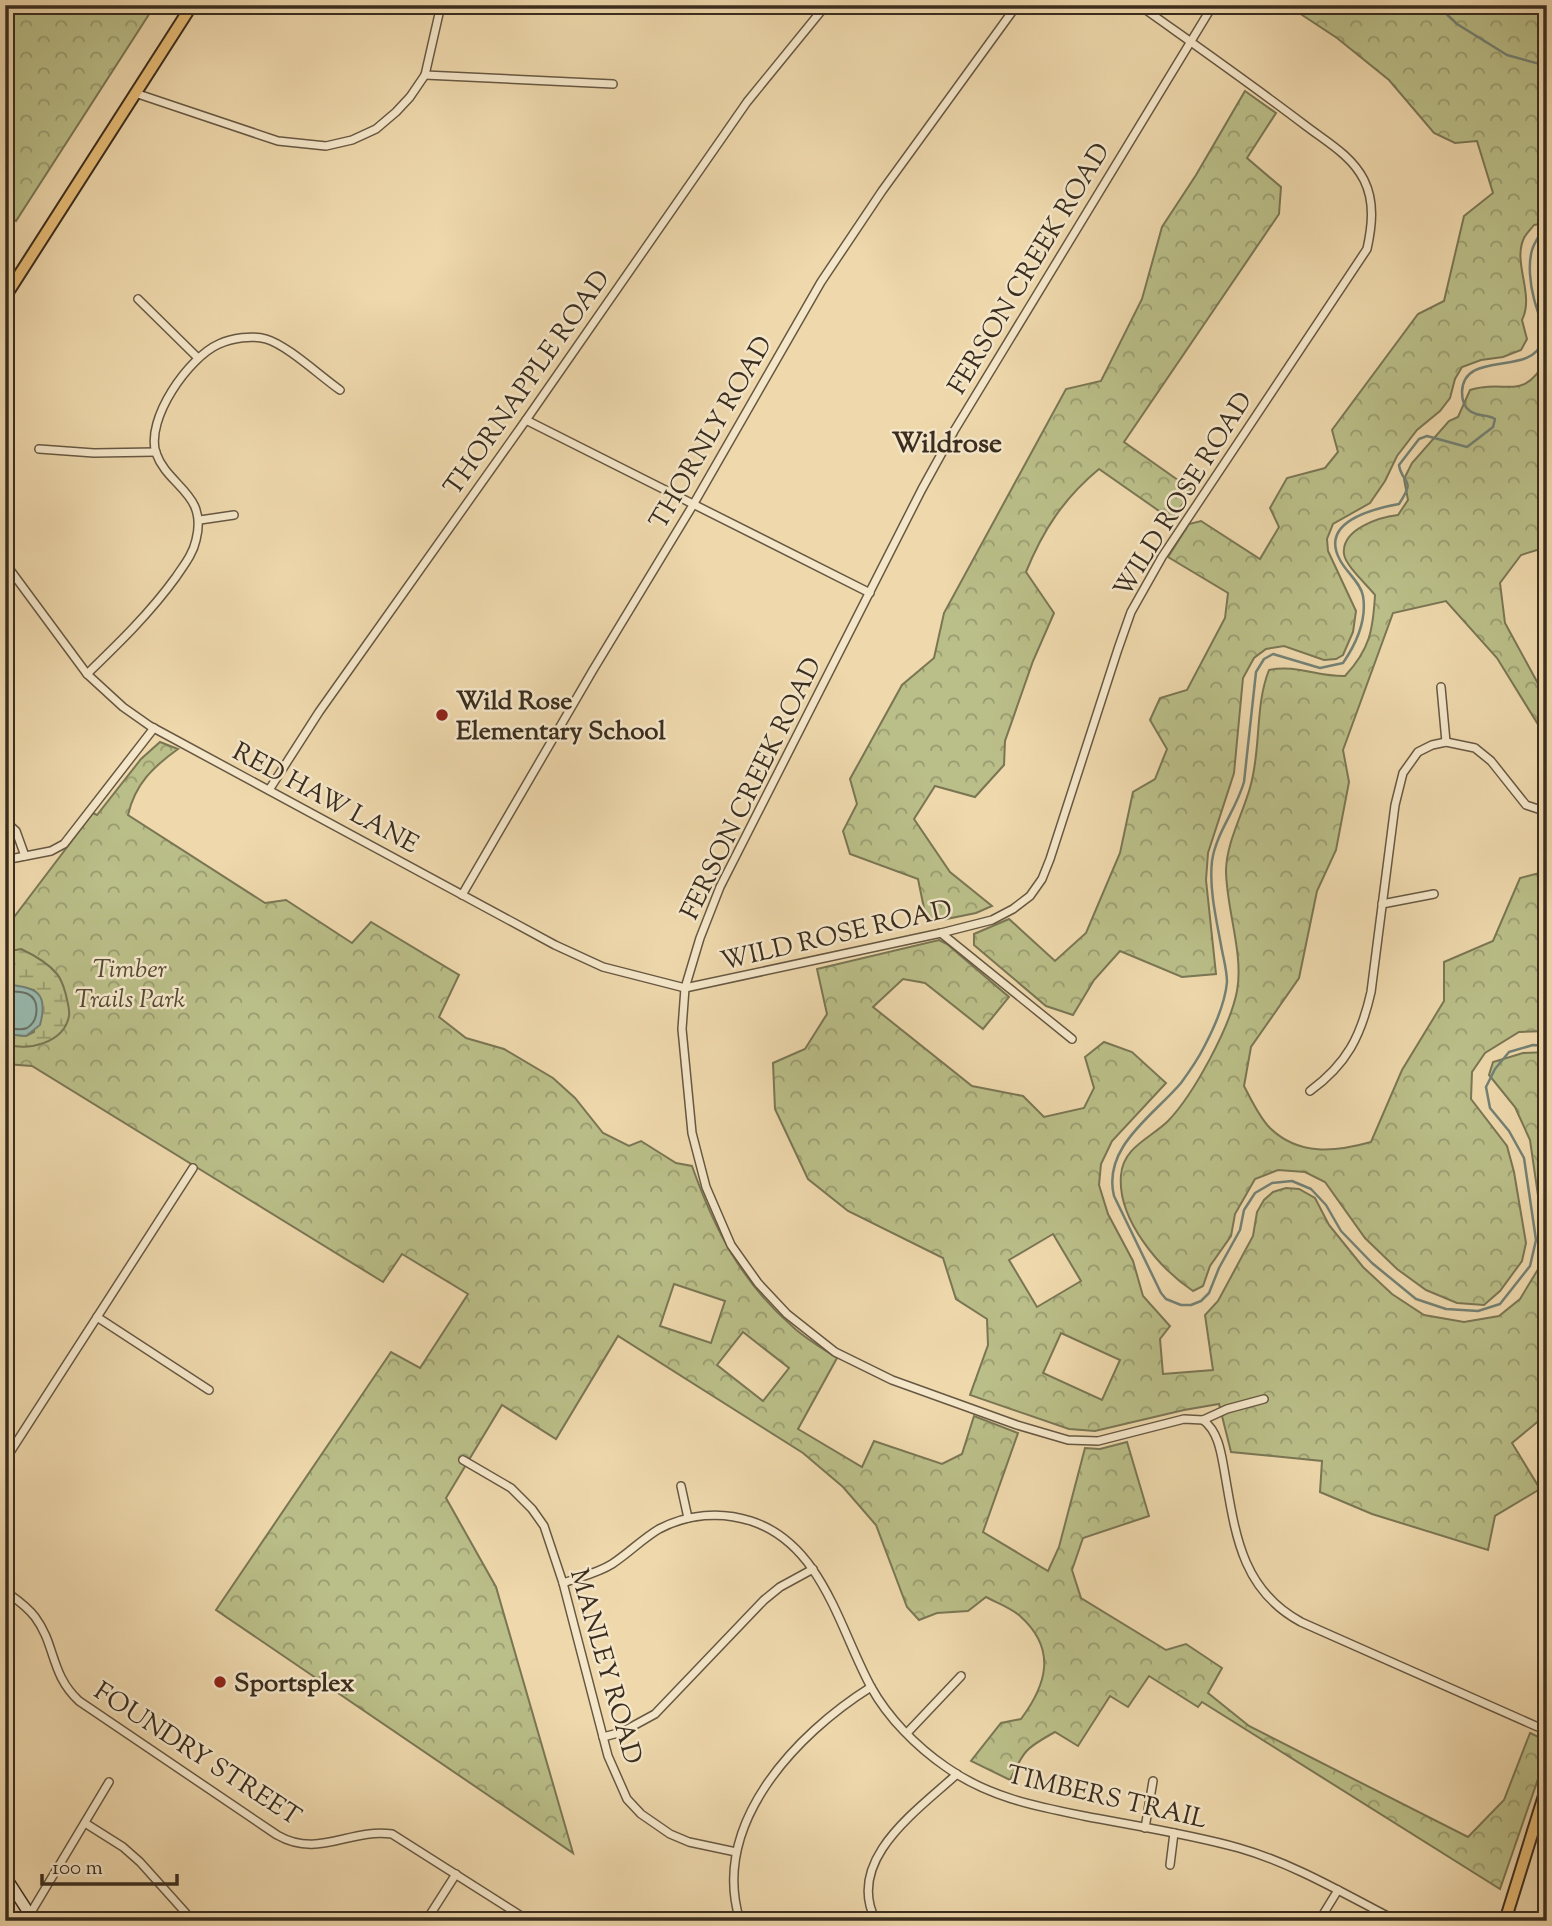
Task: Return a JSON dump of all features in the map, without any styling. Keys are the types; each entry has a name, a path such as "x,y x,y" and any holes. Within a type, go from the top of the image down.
{"main road":[{"path":"5,297 192,5"},
{"path":"1505,1921 1547,1786"}],"street":[{"path":"135,93 278,141 327,146 352,140 376,129 410,97 425,75 441,5"},
{"name":"THORNAPPLE ROAD","path":"268,790 319,712 747,102 826,5"},
{"name":"THORNLY ROAD","path":"462,895 693,505 821,282 882,191 1017,5"},
{"name":"WILD ROSE ROAD","path":"685,988 941,933 992,919 1013,909 1030,896 1042,879 1131,612 1162,557 1367,249 1372,227 1371,202 1365,182 1353,162 1286,110 1139,5"},
{"name":"FERSON CREEK ROAD","path":"1213,5 954,430 720,887 699,938 685,988 682,1029 692,1133 706,1187 721,1225 744,1264 773,1301 835,1352 892,1380 1017,1425 1068,1440 1098,1441 1184,1419 1203,1420 1227,1409 1264,1399"},
{"path":"425,75 613,84"},
{"path":"138,299 198,358"},
{"path":"87,674 159,601 190,556 196,542 200,520 192,500 166,469 156,452 157,426 163,407 183,375 198,358 218,344 250,337 267,339 340,390"},
{"path":"526,420 870,593"},
{"path":"39,449 94,453 156,452"},
{"path":"200,520 234,515"},
{"name":"RED HAW LANE","path":"5,563 87,674 122,707 154,728 555,945 603,967 685,988"},
{"path":"1441,687 1446,742"},
{"path":"5,860 51,851 64,844 154,728"},
{"path":"1310,1091 1337,1069 1359,1035 1371,992 1395,805 1403,773 1418,752 1446,742 1475,748 1491,761 1526,805 1547,812"},
{"path":"5,821 16,831 25,856"},
{"path":"1382,904 1434,894"},
{"path":"941,933 1072,1039"},
{"path":"5,1460 193,1168"},
{"path":"97,1317 209,1390"},
{"path":"1203,1420 1211,1428 1222,1457 1233,1526 1240,1549 1251,1575 1275,1605 1301,1622 1547,1731"},
{"name":"MANLEY ROAD","path":"463,1460 511,1488 532,1508 544,1526 564,1583 603,1737 617,1781 627,1798 657,1827 689,1842 736,1852"},
{"path":"681,1486 688,1518"},
{"name":"TIMBERS TRAIL","path":"564,1583 611,1565 659,1530 688,1518 727,1516 759,1524 783,1537 813,1569 871,1687 894,1720 927,1752 957,1774 993,1793 1024,1803 1174,1833 1273,1859 1397,1921"},
{"path":"603,1737 622,1732 655,1714 764,1600 780,1587 813,1569"},
{"name":"FOUNDRY STREET","path":"5,1591 35,1617 41,1626 61,1680 79,1701 277,1835 296,1844 309,1846 367,1833 391,1834 529,1921"},
{"path":"907,1733 961,1675"},
{"path":"740,1921 734,1891 736,1852 751,1810 799,1747 851,1700 871,1687"},
{"path":"876,1921 869,1901 869,1882 881,1847 957,1774"},
{"path":"1145,1828 1153,1781"},
{"path":"5,1876 32,1917 109,1782"},
{"path":"85,1823 123,1847 140,1862 193,1921"},
{"path":"1170,1864 1174,1833"},
{"path":"426,1921 456,1874"},
{"path":"1319,1921 1338,1890"}],"green space":[{"path":"5,5 155,5 16,221 5,212"},
{"path":"1287,5 1547,5 1547,223 1534,225 1525,236 1521,248 1526,300 1522,320 1527,339 1521,350 1462,367 1455,379 1450,398 1440,411 1417,430 1397,456 1370,503 1333,524 1327,539 1328,551 1356,611 1353,632 1343,655 1324,660 1284,646 1266,649 1254,658 1243,678 1234,773 1208,853 1206,880 1216,974 1182,977 1120,951 1094,980 1073,1015 1046,1006 974,945 974,934 1009,919 1055,961 1086,933 1120,853 1133,792 1155,779 1167,749 1150,720 1160,698 1187,690 1225,618 1228,593 1168,557 1189,524 1201,521 1260,559 1279,527 1270,508 1287,478 1325,468 1338,452 1332,430 1418,314 1444,301 1464,216 1493,193 1477,141 1455,143 1434,133 1389,80 1337,38"},
{"path":"1245,91 1276,113 1247,158 1281,187 1279,214 1124,442 1192,490 1172,520 1099,469 1075,491 1047,529 1026,572 1054,613 1033,661 1005,741 1004,765 975,797 935,786 914,819 950,872 992,906 976,913 927,923 918,879 850,854 843,831 857,804 850,779 902,685 934,658 944,613 1066,389 1101,381 1142,299 1162,227"},
{"path":"1547,358 1547,547 1521,555 1500,583 1505,623 1547,700 1547,739 1497,658 1446,601 1393,613 1343,750 1349,782 1336,850 1317,891 1299,978 1251,1047 1244,1086 1266,1124 1293,1143 1331,1149 1371,1142 1402,1070 1444,1001 1444,962 1493,941 1520,878 1547,871 1547,1031 1519,1032 1485,1053 1472,1072 1471,1099 1507,1146 1514,1172 1526,1243 1522,1261 1500,1291 1484,1305 1457,1303 1426,1290 1397,1269 1365,1238 1325,1182 1305,1172 1278,1170 1255,1179 1235,1214 1231,1236 1210,1266 1203,1286 1193,1291 1154,1256 1133,1225 1122,1192 1121,1175 1123,1165 1132,1150 1168,1121 1189,1094 1219,1041 1233,1006 1239,977 1227,885 1227,859 1251,784 1262,697 1269,670 1288,669 1345,676 1360,657 1369,638 1375,595 1345,559 1345,545 1349,538 1363,526 1398,515 1408,500 1404,479 1412,463 1449,421 1458,417 1470,390 1522,385 1530,381"},
{"name":"Timber Trails Park","path":"160,742 178,749 146,777 135,794 128,815 265,903 286,900 352,943 371,922 459,975 439,1017 466,1038 504,1049 553,1078 575,1098 603,1133 629,1146 641,1141 676,1163 692,1166 731,1253 758,1292 793,1327 837,1358 798,1429 862,1467 874,1441 942,1464 962,1454 974,1416 1018,1433 983,1532 1048,1571 1059,1547 1085,1448 1100,1449 1127,1442 1149,1516 1083,1538 1072,1570 1081,1598 1166,1650 1186,1644 1222,1668 1208,1693 1249,1726 1468,1837 1504,1800 1530,1733 1543,1740 1547,1753 1500,1889 1202,1702 1198,1707 1149,1676 1128,1707 1110,1696 1078,1746 1055,1732 1032,1746 1023,1756 1010,1780 971,1761 1001,1723 1021,1719 1037,1693 1044,1667 1043,1654 1032,1628 1016,1613 986,1597 968,1611 937,1613 919,1620 907,1607 876,1525 843,1487 803,1453 618,1336 556,1439 502,1405 446,1498 496,1587 573,1853 216,1610 391,1352 420,1368 468,1294 402,1254 383,1282 32,1066 5,1064 5,929 93,813 97,815 141,759","holes":["674,1284 725,1301 711,1343 660,1326","743,1332 789,1368 763,1401 717,1365"]},
{"path":"939,940 947,944 1009,997 983,1029 925,983 903,979 873,1007 972,1086 1023,1096 1044,1117 1084,1108 1094,1088 1085,1057 1104,1042 1132,1052 1166,1083 1112,1141 1101,1164 1099,1185 1108,1214 1133,1261 1143,1296 1170,1326 1160,1339 1163,1374 1213,1370 1205,1315 1218,1301 1253,1236 1257,1212 1264,1200 1273,1192 1286,1188 1299,1189 1315,1198 1329,1225 1363,1267 1392,1294 1424,1315 1464,1322 1499,1316 1520,1299 1540,1266 1543,1230 1530,1140 1515,1107 1489,1075 1493,1062 1523,1053 1547,1052 1547,1414 1512,1443 1540,1489 1495,1516 1488,1550 1372,1514 1320,1492 1322,1461 1231,1452 1219,1404 1095,1431 1069,1429 970,1395 988,1345 987,1319 956,1299 943,1258 848,1211 808,1179 775,1109 773,1063 805,1049 827,1014 817,969","holes":["1053,1234 1081,1281 1037,1307 1009,1260","1061,1333 1120,1360 1102,1400 1043,1373"]},
{"path":"21,949 57,974 62,981 69,1013 66,1025 60,1033 43,1043 24,1047 5,1044 5,1034 26,1036 34,1032 34,990 5,984 5,952"}],"water":[{"path":"5,984 25,987 38,993 41,998 43,1005 40,1025 26,1036 5,1034"}],"waterway":[{"path":"1437,5 1457,24 1507,55 1547,66"},
{"path":"1547,221 1533,246 1530,261 1531,287 1542,325 1542,341 1536,352 1526,358 1485,366 1465,379 1462,392 1465,405 1473,413 1495,419 1493,427 1467,447 1427,436 1419,439 1399,465 1408,485 1399,504 1363,514 1342,527 1337,536 1335,547 1340,560 1359,587 1364,605 1362,623 1348,656 1343,663 1320,668 1273,654 1264,659 1256,672 1244,782 1212,861 1213,903 1227,977 1224,999 1208,1040 1196,1061 1181,1083 1133,1133 1123,1147 1112,1178 1114,1196 1161,1293 1166,1299 1181,1305 1201,1301 1209,1293 1240,1230 1244,1210 1255,1193 1272,1183 1292,1181 1311,1189 1326,1205 1341,1231 1372,1263 1416,1299 1446,1309 1478,1311 1500,1304 1530,1266 1536,1240 1524,1158 1509,1131 1490,1108 1486,1087 1495,1069 1509,1052 1533,1045 1547,1046"}],"place":[{"name":"Wild Rose Elementary School","path":"442,715"},
{"name":"Sportsplex","path":"220,1682"}],"district":[{"name":"Wildrose","path":"947,442"}]}
